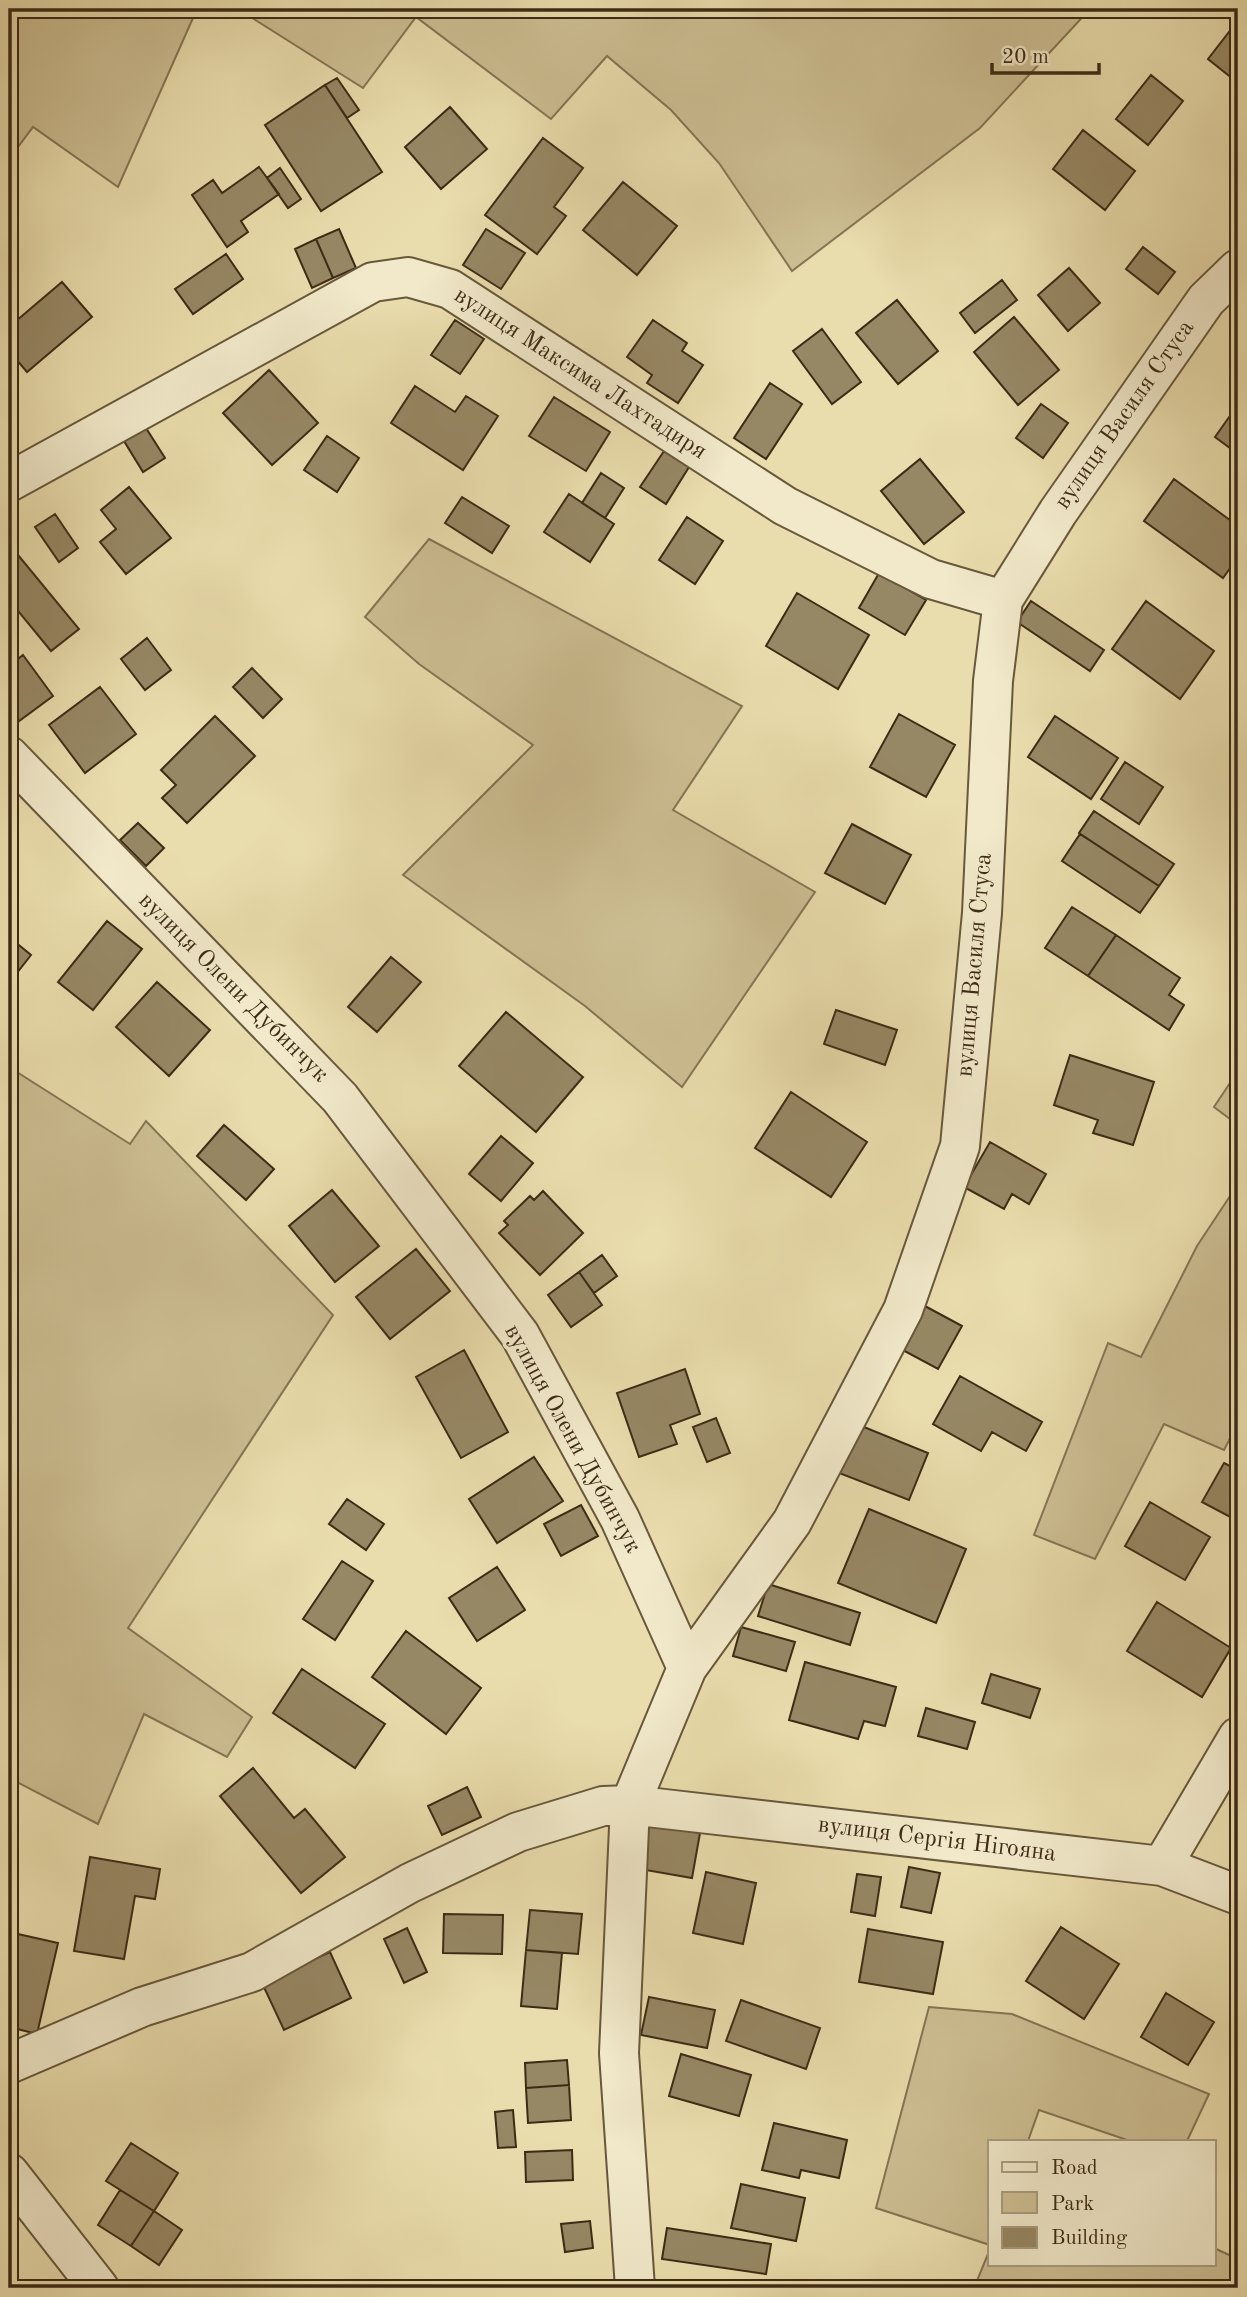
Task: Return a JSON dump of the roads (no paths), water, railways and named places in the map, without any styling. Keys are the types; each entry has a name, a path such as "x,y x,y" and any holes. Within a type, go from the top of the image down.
{"street":[{"name":"вулиця Василя Стуса","path":"687,1668 792,1522 902,1310 960,1146 982,914 993,681 1003,600 1058,512 1206,300 1238,269"},
{"name":"вулиця Максима Лахтадиря","path":"9,482 373,282 408,277 450,289 785,506 931,579 1003,600"},
{"name":"вулиця Олени Дубинчук","path":"9,757 340,1098 512,1324 620,1519 687,1668"},
{"path":"635,2288 620,2053 630,1805 687,1668"},
{"path":"1162,1866 1238,1737"},
{"name":"вулиця Сергія Нігояна","path":"9,2064 142,2007 252,1972 410,1883 518,1832 603,1805 630,1805 1162,1866 1238,1895"},
{"path":"9,2173 99,2288"}]}
